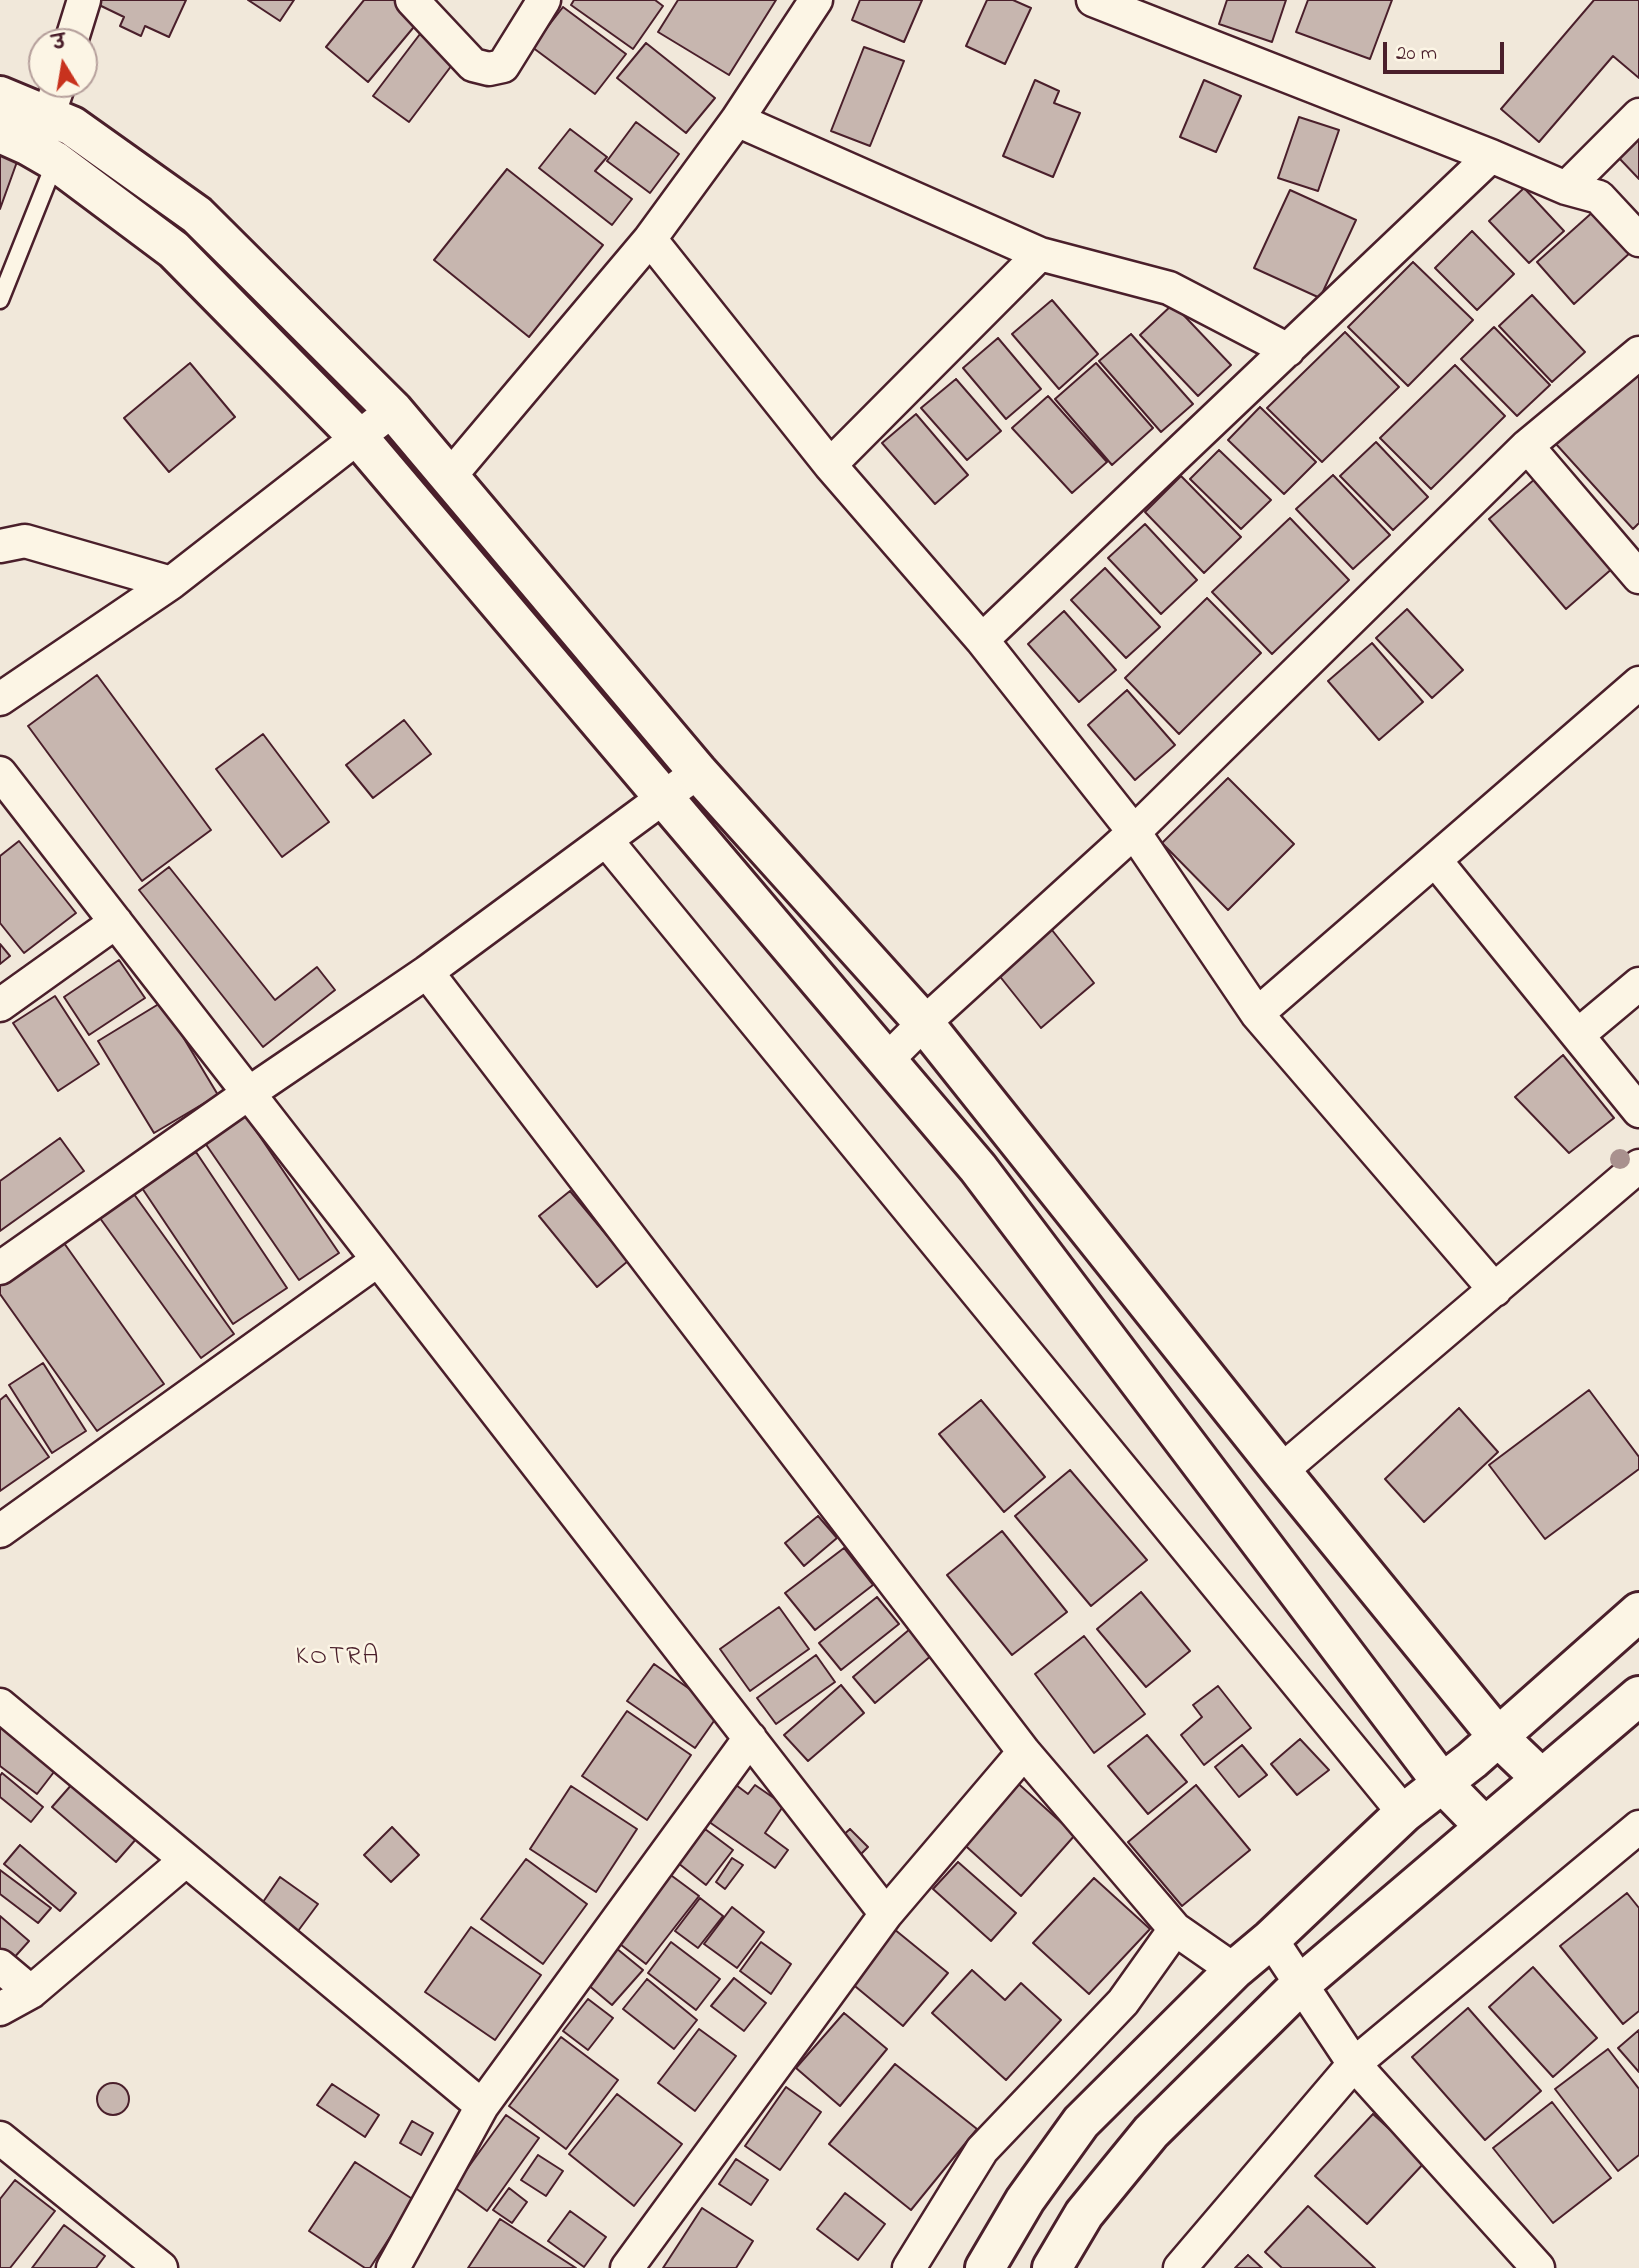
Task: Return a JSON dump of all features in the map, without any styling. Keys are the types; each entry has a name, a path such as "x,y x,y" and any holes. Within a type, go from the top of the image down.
{"street":[{"path":"75,28 84,0"},
{"path":"412,0 473,65 489,69 503,66 544,0"},
{"path":"451,475 650,239 737,120 816,0"},
{"path":"1093,0 1566,188 1599,197 1639,240"},
{"path":"0,96 197,215 393,410 451,475 698,772 924,1023 1281,1471 1498,1737 1541,1778"},
{"path":"1566,188 1639,115"},
{"path":"737,120 1040,254 1169,288 1288,350"},
{"path":"0,134 57,132 358,437 978,1168 1443,1784 1485,1827"},
{"path":"982,640 1491,156"},
{"path":"650,239 830,465 982,640 1134,832 1257,1014 1495,1290"},
{"path":"830,465 1040,254"},
{"path":"887,1060 1134,832 1527,446 1639,353"},
{"path":"0,699 171,583 393,410"},
{"path":"1527,446 1639,577"},
{"path":"0,546 24,541 171,583"},
{"path":"1257,1014 1639,683"},
{"path":"0,1268 427,972 698,772"},
{"path":"0,773 886,1914"},
{"path":"606,840 1404,1813"},
{"path":"1435,860 1639,1111"},
{"path":"0,1005 116,922"},
{"path":"427,972 1024,1752 1175,1929 1234,1970"},
{"path":"1578,1035 1639,984"},
{"path":"1281,1471 1639,1166"},
{"path":"0,1531 378,1260"},
{"path":"985,2268 1025,2200 1081,2122 1234,1970 1271,1939 1404,1813 1498,1737 1639,1612"},
{"path":"1052,2268 1084,2214 1151,2132 1302,1983 1639,1696"},
{"path":"1,1707 482,2105"},
{"path":"393,2268 482,2105 750,1738"},
{"path":"627,2268 886,1914 1024,1752"},
{"path":"1180,2268 1354,2064 1639,1827"},
{"path":"0,2009 31,1992 186,1860"},
{"path":"909,2268 982,2150 1124,2002 1175,1929"},
{"path":"1271,1939 1354,2064 1538,2268"},
{"path":"0,1966 31,1992"},
{"path":"0,2138 161,2268"}],"lane":[{"path":"0,300 57,132"}],"building":[{"path":"97,0 186,0 169,37 145,26 141,36 120,26 124,17 95,3"},
{"path":"248,0 294,0 280,21"},
{"path":"364,0 404,0 423,16 368,82 326,47"},
{"path":"574,0 655,0 663,6 633,49 571,5"},
{"path":"678,0 776,0 729,75 658,32"},
{"path":"860,0 922,0 904,42 852,20"},
{"path":"987,0 1013,0 1031,8 1005,64 966,46"},
{"path":"1227,0 1286,0 1272,42 1219,24"},
{"path":"1308,0 1392,0 1370,59 1296,32"},
{"path":"1594,0 1639,0 1639,78 1613,56 1539,142 1501,109"},
{"path":"563,7 626,54 595,94 532,47"},
{"path":"420,34 455,61 409,122 373,96"},
{"path":"646,43 715,98 686,133 617,78"},
{"path":"864,47 904,61 870,146 831,131"},
{"path":"1035,80 1059,91 1054,103 1080,113 1053,177 1003,156"},
{"path":"1204,80 1241,96 1216,152 1180,137"},
{"path":"1299,117 1339,130 1318,191 1278,178"},
{"path":"636,122 679,154 650,193 607,161"},
{"path":"570,129 607,157 595,171 632,199 612,225 539,168"},
{"path":"1639,139 1639,179 1619,158"},
{"path":"0,152 18,159 0,209"},
{"path":"507,169 603,245 529,337 434,260"},
{"path":"1524,188 1564,231 1529,263 1489,221"},
{"path":"1290,190 1356,220 1320,298 1254,268"},
{"path":"1595,210 1632,251 1574,304 1537,262"},
{"path":"1472,231 1514,274 1477,310 1435,268"},
{"path":"1413,262 1473,320 1408,386 1348,327"},
{"path":"1532,295 1585,352 1552,382 1499,326"},
{"path":"1052,300 1098,354 1059,389 1012,334"},
{"path":"1173,304 1231,365 1198,396 1140,335"},
{"path":"1494,327 1550,385 1517,416 1461,359"},
{"path":"1345,332 1399,387 1322,462 1267,408"},
{"path":"1131,334 1193,404 1161,432 1099,361"},
{"path":"998,338 1041,389 1006,419 963,368"},
{"path":"190,363 235,417 169,472 124,418"},
{"path":"1096,363 1153,428 1112,465 1055,399"},
{"path":"1455,365 1505,416 1431,489 1380,438"},
{"path":"1639,368 1639,523 1633,529 1556,444"},
{"path":"956,379 1001,431 967,460 921,408"},
{"path":"1048,396 1107,462 1072,493 1012,428"},
{"path":"1260,407 1316,462 1284,494 1228,440"},
{"path":"916,414 968,475 935,504 882,443"},
{"path":"1376,442 1428,497 1393,530 1340,476"},
{"path":"1219,450 1271,500 1241,529 1190,479"},
{"path":"1333,475 1390,535 1353,569 1296,509"},
{"path":"1181,476 1241,537 1204,573 1145,512"},
{"path":"1536,478 1614,567 1566,609 1489,519"},
{"path":"1290,518 1349,580 1272,654 1212,592"},
{"path":"1145,524 1197,580 1161,614 1108,558"},
{"path":"1105,568 1160,627 1126,658 1071,600"},
{"path":"1207,598 1261,653 1179,734 1125,678"},
{"path":"1407,609 1463,670 1432,698 1376,638"},
{"path":"1064,611 1116,670 1079,702 1028,644"},
{"path":"1372,643 1423,702 1379,740 1328,681"},
{"path":"97,675 211,830 142,881 28,726"},
{"path":"1127,690 1175,745 1135,780 1088,725"},
{"path":"404,720 431,754 373,798 346,765"},
{"path":"263,734 329,822 282,857 216,769"},
{"path":"1228,778 1294,844 1228,910 1162,843"},
{"path":"19,841 76,913 24,953 0,923 0,856"},
{"path":"169,867 275,1000 317,967 335,990 263,1047 139,890"},
{"path":"1048,925 1094,983 1041,1028 994,969"},
{"path":"0,944 10,956 0,964"},
{"path":"119,960 145,998 89,1035 64,997"},
{"path":"55,996 99,1064 58,1091 13,1023"},
{"path":"162,1002 218,1095 154,1133 98,1041"},
{"path":"1563,1055 1614,1118 1569,1153 1515,1097"},
{"path":"246,1116 339,1253 299,1280 205,1143"},
{"path":"60,1138 84,1171 0,1231 0,1181"},
{"path":"196,1152 287,1288 233,1324 142,1188"},
{"path":"131,1190 234,1334 201,1358 97,1214"},
{"path":"570,1191 628,1261 597,1287 539,1216"},
{"path":"59,1236 164,1384 97,1431 0,1294 0,1277"},
{"path":"43,1363 86,1431 52,1453 9,1385"},
{"path":"1589,1390 1639,1457 1639,1469 1545,1539 1489,1465"},
{"path":"6,1395 49,1457 0,1491 0,1400"},
{"path":"981,1400 1045,1477 1004,1512 939,1434"},
{"path":"1459,1408 1498,1452 1424,1522 1385,1479"},
{"path":"1070,1470 1147,1560 1091,1606 1015,1516"},
{"path":"818,1516 837,1538 804,1566 785,1543"},
{"path":"1002,1531 1067,1612 1012,1655 947,1575"},
{"path":"844,1548 873,1585 815,1630 785,1593"},
{"path":"1141,1592 1190,1651 1146,1687 1097,1629"},
{"path":"877,1597 899,1624 841,1670 819,1643"},
{"path":"779,1607 809,1649 750,1691 720,1649"},
{"path":"910,1629 932,1655 875,1703 853,1677"},
{"path":"1084,1636 1145,1714 1094,1753 1035,1674"},
{"path":"816,1655 835,1682 776,1724 757,1698"},
{"path":"654,1664 721,1711 695,1748 627,1701"},
{"path":"841,1685 864,1713 808,1761 784,1735"},
{"path":"1218,1686 1251,1728 1204,1765 1181,1735 1202,1717 1193,1705"},
{"path":"627,1711 691,1755 647,1820 582,1776"},
{"path":"3,1726 57,1768 37,1794 0,1766 0,1729"},
{"path":"1147,1735 1187,1782 1148,1814 1108,1766"},
{"path":"1300,1739 1329,1770 1297,1795 1271,1764"},
{"path":"1242,1745 1267,1775 1239,1797 1215,1767"},
{"path":"2,1773 43,1807 31,1822 0,1797"},
{"path":"1012,1778 1075,1835 1021,1896 958,1839"},
{"path":"732,1782 748,1794 755,1785 784,1805 765,1833 788,1850 775,1868 705,1819"},
{"path":"73,1783 137,1838 116,1862 52,1807"},
{"path":"1196,1785 1250,1850 1182,1906 1128,1842"},
{"path":"571,1786 637,1829 596,1892 530,1849"},
{"path":"392,1827 419,1855 391,1882 364,1855"},
{"path":"705,1829 733,1850 706,1885 678,1863"},
{"path":"850,1829 868,1847 858,1857 840,1838"},
{"path":"20,1845 76,1893 60,1911 4,1864"},
{"path":"732,1858 743,1865 725,1889 716,1882"},
{"path":"526,1859 587,1904 543,1964 481,1919"},
{"path":"958,1862 1016,1913 991,1941 933,1889"},
{"path":"0,1870 51,1908 38,1923 0,1894"},
{"path":"668,1873 699,1896 646,1964 616,1941"},
{"path":"280,1877 318,1904 298,1931 261,1905"},
{"path":"1094,1878 1150,1929 1089,1994 1033,1943"},
{"path":"1627,1893 1639,1908 1639,2011 1623,2024 1560,1946"},
{"path":"700,1898 723,1916 698,1948 675,1931"},
{"path":"732,1907 764,1932 737,1968 704,1944"},
{"path":"0,1916 29,1941 12,1960 0,1949"},
{"path":"471,1927 541,1975 495,2040 425,1992"},
{"path":"894,1929 948,1973 903,2026 850,1982"},
{"path":"671,1942 720,1979 696,2010 648,1973"},
{"path":"761,1942 791,1964 771,1994 740,1971"},
{"path":"616,1948 643,1970 612,2005 587,1984"},
{"path":"1533,1967 1597,2038 1553,2077 1489,2007"},
{"path":"972,1970 1005,2000 1021,1983 1061,2020 1006,2080 932,2013"},
{"path":"734,1978 766,2003 744,2031 711,2006"},
{"path":"647,1979 697,2020 674,2049 623,2009"},
{"path":"588,1999 613,2018 588,2050 563,2031"},
{"path":"1468,2008 1541,2091 1485,2140 1412,2057"},
{"path":"844,2013 887,2049 840,2106 796,2068"},
{"path":"699,2029 736,2056 695,2111 658,2083"},
{"path":"1639,2030 1639,2072 1618,2048"},
{"path":"561,2037 618,2080 566,2149 509,2106"},
{"path":"1608,2049 1639,2089 1639,2155 1618,2171 1555,2089"},
{"path":"895,2064 977,2129 911,2210 829,2144"},
{"path":"113,2083 124,2088 129,2099 124,2110 113,2115 102,2110 97,2099 102,2088"},
{"path":"332,2084 379,2115 365,2137 317,2105"},
{"path":"786,2087 821,2112 780,2170 745,2146"},
{"path":"617,2094 682,2144 634,2206 569,2154"},
{"path":"1552,2102 1611,2178 1553,2223 1493,2148"},
{"path":"1373,2114 1425,2162 1367,2224 1315,2176"},
{"path":"506,2115 539,2138 487,2211 454,2187"},
{"path":"412,2121 433,2133 421,2155 400,2143"},
{"path":"538,2155 563,2171 546,2196 521,2180"},
{"path":"736,2159 768,2180 751,2205 719,2184"},
{"path":"355,2162 414,2200 370,2268 365,2268 309,2231"},
{"path":"15,2180 55,2211 10,2268 0,2268 0,2199"},
{"path":"509,2188 527,2202 512,2223 493,2210"},
{"path":"845,2193 885,2224 858,2260 817,2229"},
{"path":"1308,2206 1375,2268 1282,2268 1265,2252"},
{"path":"702,2208 753,2241 736,2268 663,2268"},
{"path":"570,2211 606,2237 584,2267 548,2241"},
{"path":"500,2219 576,2268 468,2268"},
{"path":"64,2225 105,2256 96,2268 32,2268"},
{"path":"1248,2255 1262,2268 1235,2268"}],"district":[{"name":"KOTRA","path":"338,1659"}]}
